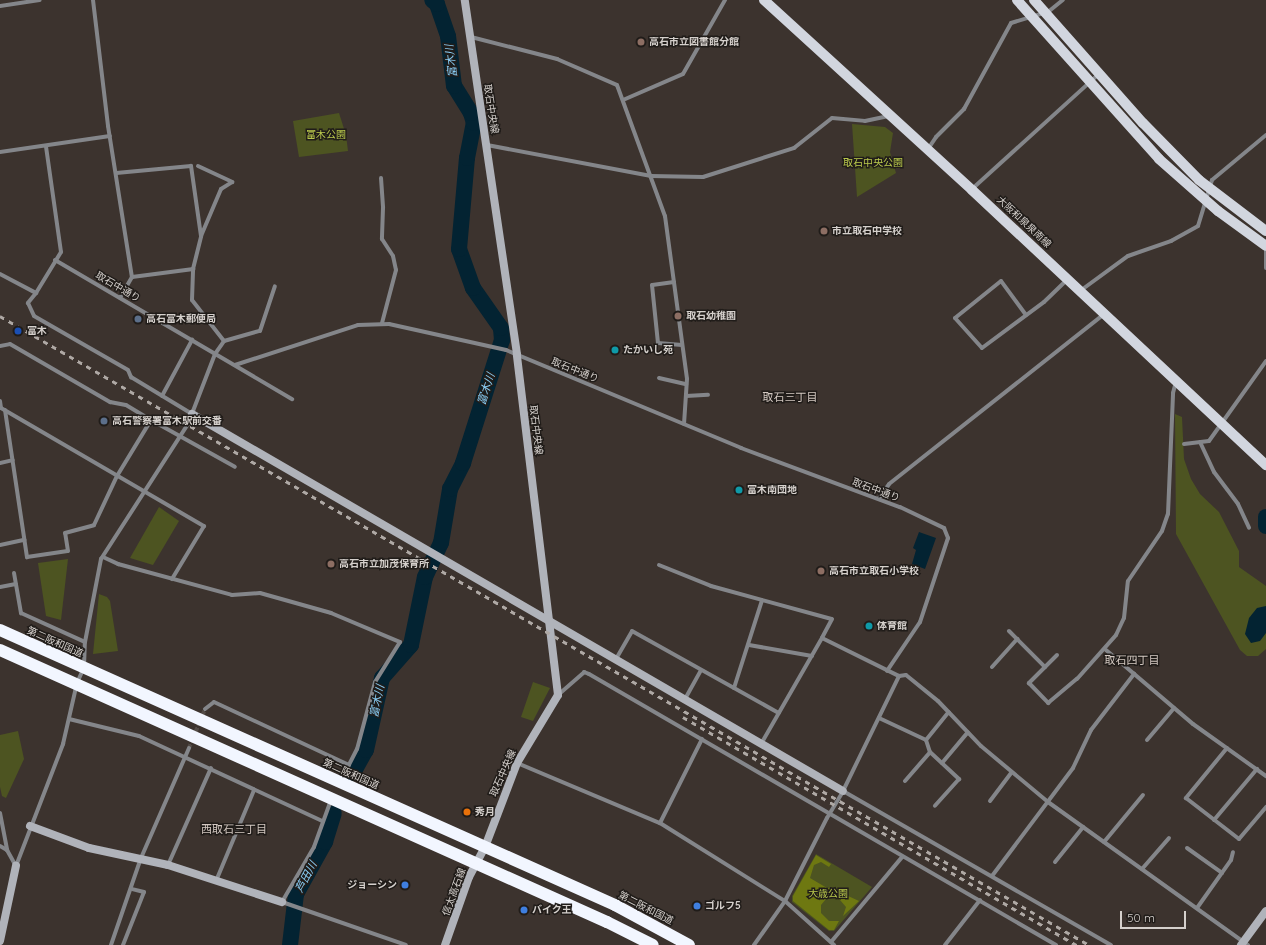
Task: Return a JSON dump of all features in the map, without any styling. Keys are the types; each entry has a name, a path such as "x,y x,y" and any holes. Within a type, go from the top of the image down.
{"highway":[{"name":"第二阪和国道","path":"0,630 615,905 689,945"},
{"path":"0,650 476,862 653,945"}],"main road":[{"name":"大阪和泉泉南線","path":"764,0 888,116 972,190 1266,464"},
{"path":"1017,0 1159,159 1207,203 1266,247"},
{"path":"1034,0 1048,12 1143,122 1210,189 1266,231"}],"street":[{"path":"0,6 25,1 40,0"},
{"path":"93,0 110,136 132,277 120,298"},
{"name":"取石中央線","path":"465,0 516,354 558,695 517,762 485,847"},
{"path":"623,100 683,74 725,0"},
{"path":"926,150 936,136 964,109 1011,23 1048,12 1063,0"},
{"path":"470,37 557,59 610,80 617,85 666,216 686,384 684,424"},
{"path":"972,190 1100,72"},
{"path":"486,145 651,176 703,177 794,148 832,118 865,121 888,116"},
{"path":"1079,291 1128,256 1171,241 1198,226 1207,203 1212,180 1266,135"},
{"path":"0,152 110,136"},
{"path":"46,146 61,252 36,293 28,303 34,316 128,370 130,377 192,414 430,550 760,744 1111,945"},
{"path":"116,173 191,166 201,236"},
{"path":"198,166 232,182 221,189 201,236 193,269 192,300 224,341"},
{"path":"381,178 383,208 382,239 392,256 396,270 382,323"},
{"path":"1266,247 1266,268"},
{"name":"取石中通り","path":"55,260 235,365 358,325 382,323 498,348 516,354 741,448 879,498 944,528 948,538 920,622 887,670"},
{"path":"132,277 193,269"},
{"path":"0,274 36,293"},
{"path":"1026,315 1001,281 955,318 982,348 1026,315 1067,280"},
{"path":"674,282 652,285 658,343 682,345"},
{"path":"0,941 16,866 30,826 63,744 77,683 84,668 85,642 103,557 180,436 192,414 215,354 224,341 260,331 275,286"},
{"path":"879,498 889,484 1104,314"},
{"path":"162,396 192,340"},
{"path":"0,346 10,344 110,402 126,405 235,467"},
{"path":"1184,444 1209,441 1223,424 1266,361"},
{"path":"235,365 292,398"},
{"path":"659,378 686,384"},
{"path":"1057,655 1029,683 1048,704 1078,679 1106,650 1116,635 1124,618 1128,582 1162,531 1168,514 1173,393 1176,381"},
{"path":"686,396 708,395"},
{"path":"0,402 1,408 143,492 204,526 172,579"},
{"path":"5,410 27,557 68,551 65,533 94,525 117,476 151,420"},
{"path":"1200,442 1214,472 1238,504 1249,528"},
{"path":"0,463 13,460"},
{"path":"0,544 24,540"},
{"path":"103,557 172,579 232,595 260,593 331,613 400,642 375,682 357,749 340,782"},
{"path":"659,565 711,586 832,619 760,744"},
{"path":"14,573 21,613 85,642"},
{"path":"0,587 16,584"},
{"path":"734,688 749,645 762,600"},
{"path":"616,659 632,631 779,713"},
{"path":"1009,631 1045,667"},
{"path":"822,638 899,676 906,674 949,712 968,732 1012,772 1048,802 1197,908 1244,944 1266,911"},
{"path":"992,667 1017,639"},
{"path":"749,645 812,656"},
{"path":"1106,650 1174,708 1266,776"},
{"path":"685,700 701,670"},
{"path":"558,695 584,672 589,674 1056,945"},
{"path":"992,876 1073,768 1091,730 1134,674"},
{"path":"754,945 785,901 843,791 899,676"},
{"path":"205,709 214,702 349,765"},
{"path":"1147,740 1174,708"},
{"path":"926,740 949,712"},
{"path":"879,718 926,740 930,752 959,779 935,806"},
{"path":"69,719 139,736 211,768 254,790 322,821"},
{"path":"942,763 968,732"},
{"path":"660,823 702,739"},
{"path":"111,945 132,889 141,858 189,748"},
{"path":"1227,748 1186,798 1239,839 1266,807"},
{"path":"905,780 930,752"},
{"path":"517,762 660,823 785,901 832,944 902,857"},
{"path":"168,865 211,768"},
{"path":"1214,820 1257,769"},
{"path":"990,801 1012,772"},
{"path":"216,881 254,790"},
{"path":"1104,842 1143,795"},
{"path":"286,903 314,847 331,798"},
{"path":"0,813 7,850 16,866"},
{"path":"30,826 104,852 141,858 168,865 286,903 406,945"},
{"path":"1055,862 1083,827"},
{"path":"1142,869 1169,838"},
{"path":"0,846 7,850"},
{"name":"信太高石線","path":"445,945 476,862 485,847"},
{"path":"1186,848 1222,873"},
{"path":"1197,908 1231,860 1233,852"},
{"path":"123,945 144,892 132,889"},
{"path":"945,945 980,900"}],"green space":[{"name":"富木公園","path":"339,113 346,135 348,151 299,157 293,121"},
{"name":"取石中央公園","path":"852,124 885,127 893,133 890,152 896,173 857,197"},
{"path":"1175,414 1182,417 1184,459 1191,479 1200,494 1219,512 1239,551 1239,567 1266,586 1266,649 1258,656 1247,656 1240,650 1176,534"},
{"path":"159,507 179,521 153,565 130,558"},
{"path":"68,559 61,620 46,616 38,563"},
{"path":"99,594 107,597 110,601 118,651 93,654"},
{"path":"533,682 550,688 533,721 521,717"},
{"path":"18,731 24,759 6,798 2,796 0,787 0,735"},
{"name":"大歳公園","path":"816,854 872,887 834,931 829,931 792,902 792,896"},
{"path":"816,855 831,864 829,867 821,862 814,865 810,878 827,888 834,889 838,895 846,895 859,901 843,916 846,907 840,900 831,897 826,899 821,905 821,913 829,921 839,921 834,930 829,930 793,901 793,896"}],"water":[{"path":"919,532 936,538 925,569 912,564 916,550 913,548"},
{"path":"1266,606 1266,633 1260,641 1251,643 1245,634 1249,618 1257,608"}],"waterway":[{"name":"富木川","path":"353,773 366,750 382,678 411,645 425,577 441,543 450,489 463,463 502,340 501,328 473,288 459,249 467,158 474,123 471,113 454,86 448,36 437,4 432,0"},
{"path":"1266,517 1266,526"},
{"name":"芦田川","path":"290,945 296,894 325,842 334,813"}],"tunnel":[{"path":"189,748 205,709"}],"railway":[{"path":"0,316 1089,945"},
{"path":"683,717 1077,945"}],"place":[{"name":"高石市立図書館分館","path":"641,42"},
{"name":"市立取石中学校","path":"824,231"},
{"name":"取石幼稚園","path":"678,316"},
{"name":"高石富木郵便局","path":"138,319"},
{"name":"富木","path":"18,331"},
{"name":"たかいし苑","path":"615,350"},
{"name":"高石警察署富木駅前交番","path":"104,421"},
{"name":"富木南団地","path":"739,490"},
{"name":"高石市立加茂保育所","path":"331,564"},
{"name":"高石市立取石小学校","path":"821,571"},
{"name":"体育館","path":"869,626"},
{"name":"秀月","path":"467,812"},
{"name":"ジョーシン","path":"405,885"},
{"name":"ゴルフ5","path":"697,906"},
{"name":"バイク王","path":"524,910"}],"district":[{"name":"取石三丁目","path":"790,397"},
{"name":"取石四丁目","path":"1132,660"},
{"name":"西取石三丁目","path":"234,829"}]}
